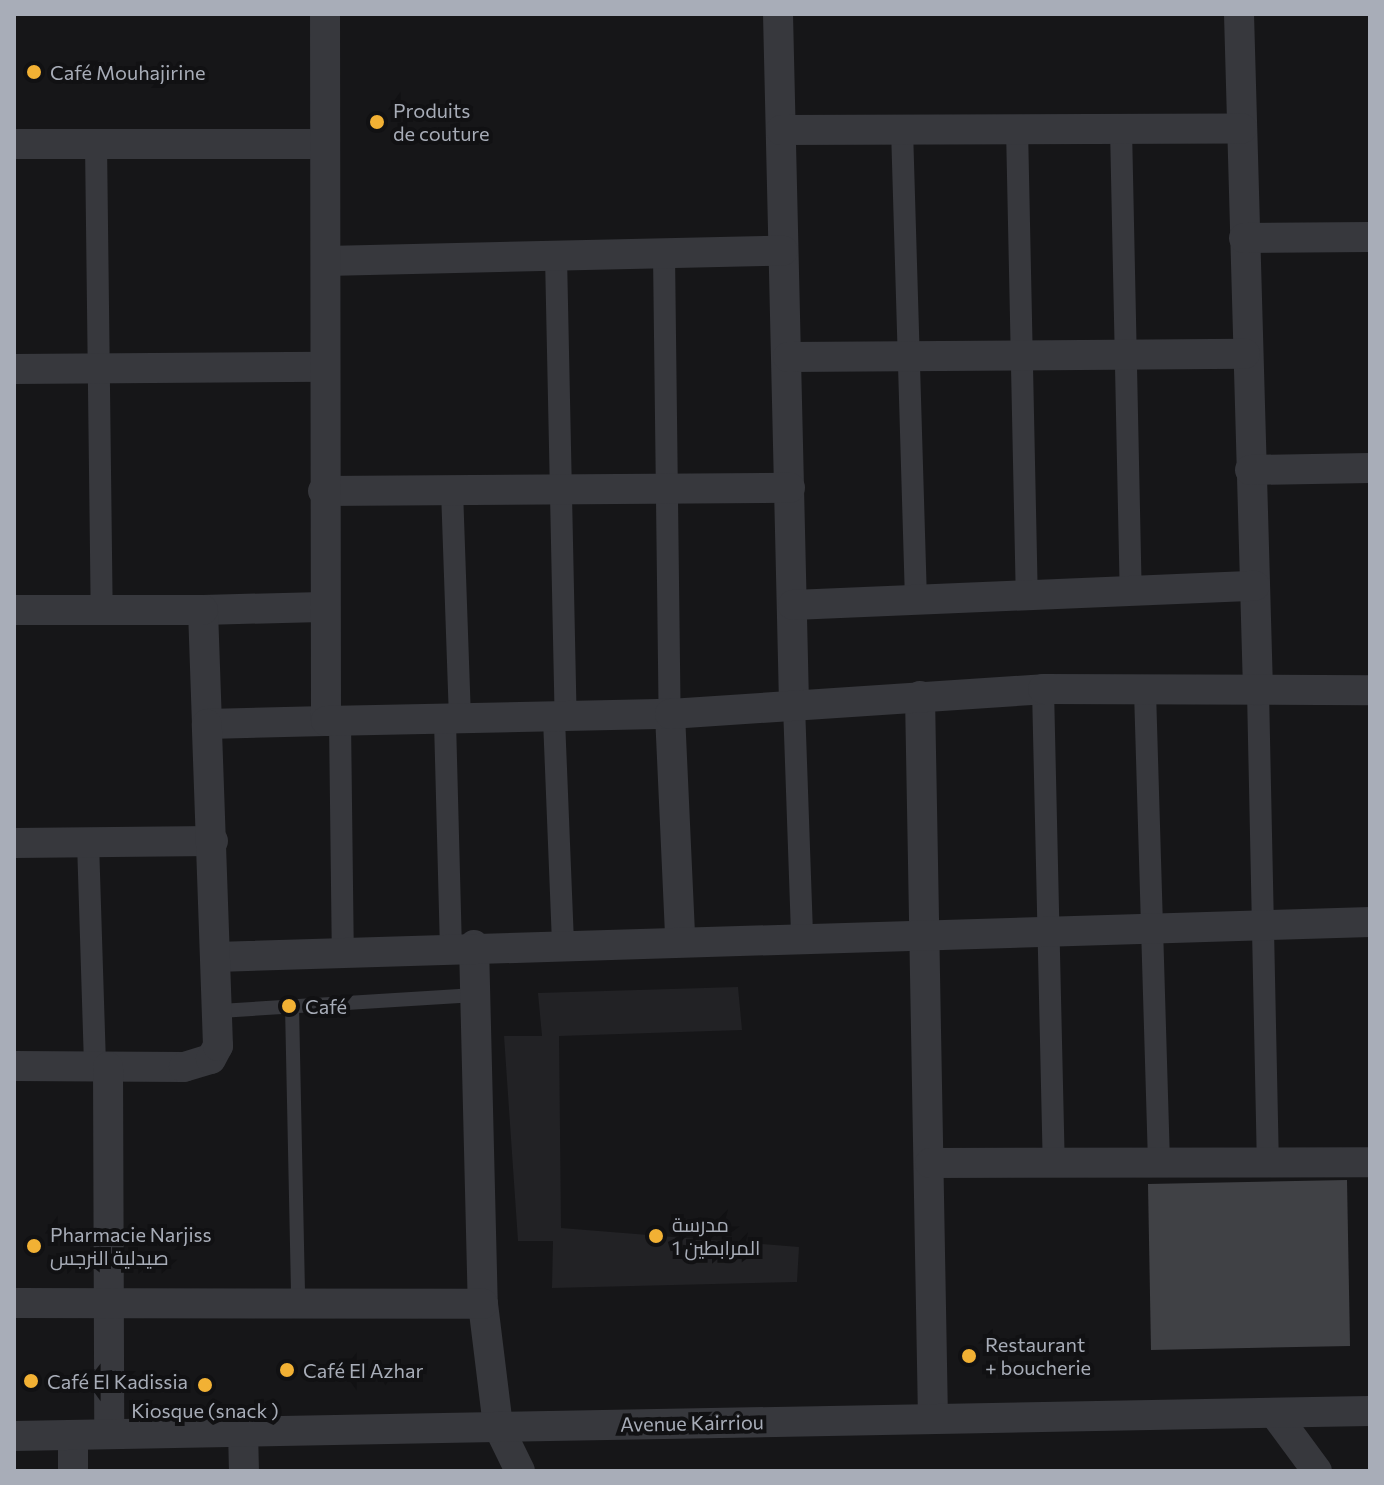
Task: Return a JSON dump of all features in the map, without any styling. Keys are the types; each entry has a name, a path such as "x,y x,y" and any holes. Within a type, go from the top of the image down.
{"street":[{"path":"325,14 322,607 333,721 343,951"},
{"path":"778,14 802,938"},
{"path":"1239,14 1245,354 1258,691 1268,1162"},
{"path":"1017,128 1018,355 1027,591"},
{"path":"1121,128 1131,587"},
{"path":"781,130 1242,128"},
{"path":"902,129 916,596"},
{"path":"96,143 102,610"},
{"path":"14,144 325,144"},
{"path":"1244,238 1370,237"},
{"path":"326,261 783,251"},
{"path":"664,254 670,714 680,937"},
{"path":"556,256 562,489 560,719 563,944"},
{"path":"788,357 1245,354"},
{"path":"14,369 324,367"},
{"path":"1250,470 1370,468"},
{"path":"323,491 790,488"},
{"path":"452,490 452,721 462,946 475,995 483,1304 498,1426 520,1471"},
{"path":"793,605 1027,591 1255,586"},
{"path":"14,610 322,607"},
{"path":"14,1066 200,1064 218,1046 220,1011 203,610"},
{"path":"207,724 560,719 1043,689 1370,690"},
{"path":"1043,689 1054,1163"},
{"path":"1145,691 1159,1163"},
{"path":"920,696 933,1418"},
{"path":"14,843 213,841"},
{"path":"88,842 112,1304 109,1434"},
{"path":"216,957 680,937 802,938 1047,928 1153,930 1370,922"},
{"path":"930,1163 1370,1162"},
{"path":"14,1303 483,1304"},
{"name":"Avenue Kairriou","path":"14,1436 1370,1411"},
{"path":"1275,1414 1317,1471"},
{"path":"243,1431 244,1471"},
{"path":"73,1435 73,1471"}],"lane":[{"path":"220,1011 475,995"},
{"path":"292,1006 298,1304"}],"shaded area":[{"path":"738,987 742,1030 559,1036 561,1228 799,1247 797,1282 552,1288 553,1241 518,1241 504,1036 542,1036 538,993"}],"building":[{"path":"1347,1180 1350,1346 1151,1350 1148,1184"}],"place":[{"name":"Café Mouhajirine","path":"34,72"},
{"name":"Produits de couture","path":"377,122"},
{"name":"Café","path":"289,1006"},
{"name":"مدرسة المرابطين 1","path":"656,1236"},
{"name":"Pharmacie Narjiss صيدلية النرجس","path":"34,1246"},
{"name":"Restaurant + boucherie","path":"969,1356"},
{"name":"Café El Azhar","path":"287,1370"},
{"name":"Café El Kadissia","path":"31,1381"},
{"name":"Kiosque (snack )","path":"205,1385"}]}
